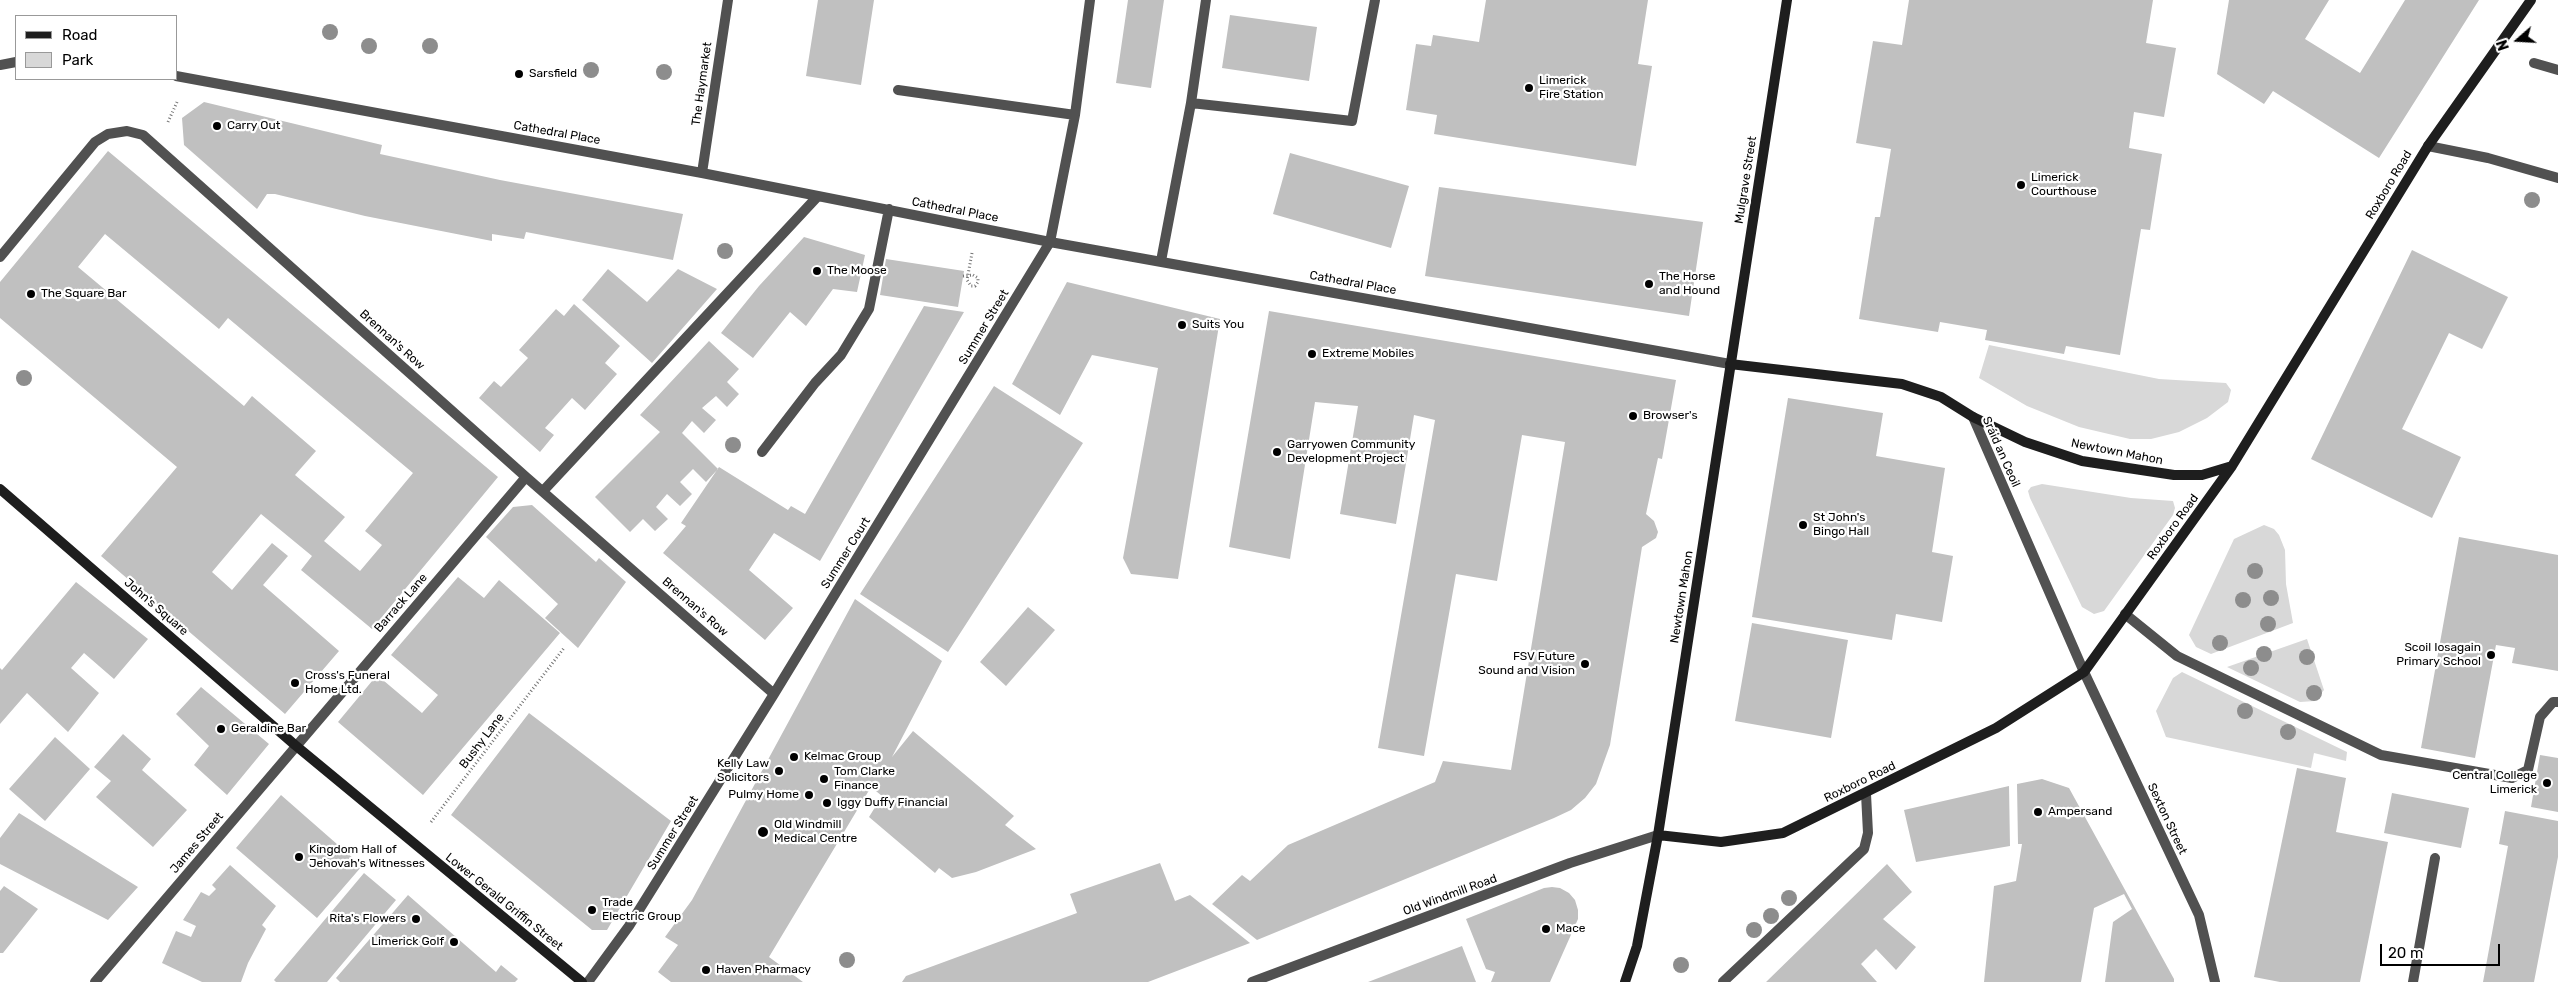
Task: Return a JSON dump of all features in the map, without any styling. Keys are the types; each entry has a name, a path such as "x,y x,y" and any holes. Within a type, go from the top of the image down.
{"main road":[{"name":"Mulgrave Street","path":"1730,364 1788,0"},
{"name":"Roxboro Road","path":"1658,835 1721,842 1783,833 1866,794 1996,728 2084,672 2232,466 2428,146 2531,0"},
{"name":"Sráid an Ceoil","path":"1730,364 1902,384 1941,397 1973,417"},
{"name":"Newtown Mahon","path":"1625,982 1637,946 1658,835 1730,364"},
{"name":"Newtown Mahon","path":"1973,417 2025,442 2082,460 2174,475 2202,476 2232,466"},
{"name":"John's Square","path":"0,489 295,745"},
{"name":"Lower Gerald Griffin Street","path":"295,745 582,982"}],"street":[{"name":"The Haymarket","path":"702,172 728,0"},
{"name":"Summer Street","path":"939,426 1050,242 1075,115 1090,0"},
{"path":"1161,261 1190,103 1206,0"},
{"path":"1190,103 1352,120 1374,0"},
{"path":"0,65 15,62"},
{"path":"2534,63 2558,70"},
{"name":"Cathedral Place","path":"178,76 702,172 1050,242 1730,364"},
{"path":"898,90 1075,115"},
{"name":"Brennan's Row","path":"0,257 95,142 108,134 127,131 143,135 526,477 544,490 774,694"},
{"path":"2428,146 2488,158 2558,178"},
{"path":"544,490 818,196"},
{"path":"762,452 815,383 841,355 869,309 889,209"},
{"name":"Sráid an Ceoil","path":"1973,417 2084,672"},
{"name":"Summer Court","path":"774,694 939,426"},
{"name":"Barrack Lane","path":"295,745 526,477"},
{"path":"2124,614 2177,656 2381,755 2512,778 2528,770 2532,762 2540,717 2553,702 2558,702"},
{"name":"Sexton Street","path":"2084,672 2199,915 2215,982"},
{"name":"Summer Street","path":"588,982 629,926 774,694"},
{"name":"James Street","path":"95,982 295,745"},
{"path":"1723,982 1864,849 1868,833 1866,794"},
{"name":"Old Windmill Road","path":"1252,982 1570,863 1658,835"},
{"path":"2413,982 2435,858"}],"path":[{"path":"157,147 188,78"},
{"path":"963,276 973,275 978,280 975,286 969,286 968,279"},
{"name":"Bushy Lane","path":"414,845 564,648"}],"green space":[{"path":"1989,345 2159,379 2226,383 2231,390 2228,402 2207,418 2179,432 2151,439 2130,439 2079,427 2027,406 1979,378"},
{"path":"2042,484 2131,498 2173,501 2175,508 2173,515 2104,611 2094,614 2082,607 2030,498 2028,491 2031,487"},
{"path":"2264,525 2274,529 2279,535 2285,550 2286,584 2293,623 2211,654 2196,647 2189,635 2234,539"},
{"path":"2307,639 2324,690 2315,701 2300,702 2227,667"},
{"path":"2182,672 2347,752 2346,761 2314,753 2311,768 2166,737 2156,711 2173,678"}],"building":[{"path":"818,0 874,0 861,85 806,76"},
{"path":"1128,0 1164,0 1151,88 1116,83"},
{"name":"Limerick Fire Station","path":"1486,0 1648,0 1638,64 1652,66 1636,166 1434,134 1437,115 1406,110 1416,44 1431,46 1433,35 1479,42"},
{"name":"Limerick Courthouse","path":"1909,0 2153,0 2146,43 2176,48 2164,117 2134,112 2129,148 2162,154 2150,230 2141,229 2120,355 2066,346 2064,354 1985,340 1987,330 1940,322 1938,332 1859,319 1875,217 1880,217 1891,149 1856,143 1873,41 1902,45"},
{"path":"2229,0 2329,0 2305,39 2360,73 2405,0 2479,0 2379,158 2273,91 2264,104 2217,74"},
{"path":"1230,15 1317,27 1309,81 1222,68"},
{"path":"204,102 382,145 380,154 500,180 683,214 673,260 526,232 524,239 492,234 492,241 365,216 275,194 267,194 257,209 184,145 182,118"},
{"path":"108,151 498,477 372,629 301,570 312,556 261,514 212,572 232,590 272,543 288,556 263,585 339,651 285,714 101,556 177,467 0,318 0,282","holes":["105,234 219,329 228,318 413,473 365,531 382,545 360,571 324,541 345,517 295,475 316,451 252,396 244,406 78,267"]},
{"path":"1290,153 1409,186 1391,248 1273,214"},
{"path":"1439,187 1703,222 1689,316 1425,276"},
{"name":"The Moose","path":"804,237 865,255 857,292 833,289 806,326 790,312 753,358 721,333 759,286"},
{"path":"2412,250 2508,297 2482,349 2449,333 2402,429 2461,457 2432,518 2311,459"},
{"path":"886,259 964,271 958,307 880,295"},
{"path":"608,269 647,302 678,269 717,289 652,363 582,300"},
{"path":"1067,282 1220,319 1178,579 1131,574 1123,558 1158,368 1092,355 1060,415 1012,384"},
{"path":"574,304 620,346 605,363 617,374 585,410 572,398 545,428 554,435 540,452 479,398 494,381 501,387 528,358 519,350 556,309 564,316"},
{"path":"924,306 964,312 820,561 774,533 749,570 793,608 765,640 663,553 686,526 681,523 719,467 788,510 791,506 805,514"},
{"path":"1269,311 1676,380 1662,459 1658,458 1646,514 1654,521 1658,532 1656,538 1642,547 1610,745 1596,784 1585,798 1571,810 1554,818 1257,940 1212,904 1242,875 1250,881 1288,845 1435,782 1443,761 1511,770 1565,442 1522,435 1497,581 1456,574 1424,756 1378,748 1435,420 1414,415 1396,524 1340,514 1358,406 1315,402 1290,559 1229,547"},
{"path":"709,341 739,369 727,382 739,394 727,407 716,396 702,408 716,420 704,433 692,421 682,433 718,469 706,482 693,469 680,482 692,494 680,506 667,494 656,507 668,519 655,531 643,519 630,532 595,497 660,432 640,415"},
{"path":"994,386 1083,443 948,652 860,594"},
{"path":"1788,398 1883,413 1876,456 1945,468 1932,552 1953,556 1942,622 1896,614 1892,640 1752,617"},
{"path":"532,505 596,562 599,558 626,582 578,648 545,618 558,604 486,537 513,507"},
{"path":"2459,537 2558,555 2558,671 2512,663 2515,648 2496,645 2475,758 2421,748"},
{"path":"458,577 484,598 499,580 560,633 423,795 338,722 377,675 422,713 438,695 391,655"},
{"path":"76,582 148,639 114,679 84,653 71,668 99,693 68,732 27,693 0,724 0,668 2,670"},
{"path":"855,599 942,661 892,757 913,731 1014,816 1005,825 1036,849 976,872 952,878 939,868 935,873 869,817 882,796 871,787 769,957 803,982 671,982 658,972 678,945 665,937 692,900"},
{"path":"1028,607 1055,630 1006,686 980,662"},
{"path":"1752,623 1848,640 1831,738 1735,721"},
{"name":"Geraldine Bar","path":"201,687 269,744 227,795 194,765 209,746 176,714"},
{"path":"529,713 671,821 607,930 592,930 451,815"},
{"path":"123,734 151,759 142,770 187,810 153,847 96,797 111,781 94,767"},
{"path":"55,737 90,769 45,821 9,789"},
{"name":"Central College Limerick","path":"2540,755 2558,758 2558,812 2531,807"},
{"path":"2297,768 2346,778 2336,832 2388,842 2360,982 2280,982 2254,977"},
{"path":"2042,779 2069,788 2174,982 2105,982 2113,922 2132,909 2124,894 2094,908 2081,982 1984,982 1994,886 2016,881 2022,844 2018,844 2017,784"},
{"path":"2009,786 2010,846 1916,862 1904,810"},
{"path":"2392,793 2469,808 2461,848 2384,833"},
{"name":"Kingdom Hall of Jehovah's Witnesses","path":"281,795 362,866 317,918 236,848"},
{"path":"2505,811 2558,821 2558,857 2534,982 2483,982 2508,846 2499,844"},
{"path":"19,813 138,887 108,920 0,864 0,838"},
{"path":"1160,863 1175,901 1190,895 1250,943 1148,982 902,982 906,976 1077,913 1070,894"},
{"path":"1887,864 1912,892 1883,919 1916,947 1896,970 1876,949 1861,964 1877,982 1766,982"},
{"path":"230,865 276,906 262,925 266,929 248,963 241,982 202,982 162,963 176,931 191,937 196,926 183,920 201,892 209,896 216,889 212,885"},
{"path":"364,873 396,900 327,982 276,982 274,980"},
{"path":"4,886 38,909 3,953 0,953 0,891"},
{"path":"1544,888 1560,888 1569,893 1575,900 1578,919 1550,982 1491,982 1495,972 1486,969 1466,919"},
{"path":"408,895 496,972 501,965 518,979 515,982 340,982 336,978"},
{"path":"1462,946 1476,982 1368,982"}],"place":[{"name":"Sarsfield","path":"519,74"},
{"name":"Limerick Fire Station","path":"1529,88"},
{"name":"Carry Out","path":"217,126"},
{"name":"Limerick Courthouse","path":"2021,185"},
{"name":"The Moose","path":"817,271"},
{"name":"The Horse and Hound","path":"1649,284"},
{"name":"The Square Bar","path":"31,294"},
{"name":"Suits You","path":"1182,325"},
{"name":"Extreme Mobiles","path":"1312,354"},
{"name":"Browser's","path":"1633,416"},
{"name":"Garryowen Community Development Project","path":"1277,452"},
{"name":"St John's Bingo Hall","path":"1803,525"},
{"name":"Scoil Iosagain Primary School","path":"2491,655"},
{"name":"FSV Future Sound and Vision","path":"1585,664"},
{"name":"Cross's Funeral Home Ltd.","path":"295,683"},
{"name":"Geraldine Bar","path":"221,729"},
{"name":"Kelmac Group","path":"794,757"},
{"name":"Kelly Law Solicitors","path":"779,771"},
{"name":"Tom Clarke Finance","path":"824,779"},
{"name":"Central College Limerick","path":"2547,783"},
{"name":"Pulmy Home","path":"809,795"},
{"name":"Iggy Duffy Financial","path":"827,803"},
{"name":"Ampersand","path":"2038,812"},
{"name":"Old Windmill Medical Centre","path":"763,832"},
{"name":"Kingdom Hall of Jehovah's Witnesses","path":"299,857"},
{"name":"Trade Electric Group","path":"592,910"},
{"name":"Rita's Flowers","path":"416,919"},
{"name":"Mace","path":"1546,929"},
{"name":"Limerick Golf","path":"454,942"},
{"name":"Haven Pharmacy","path":"706,970"}]}
